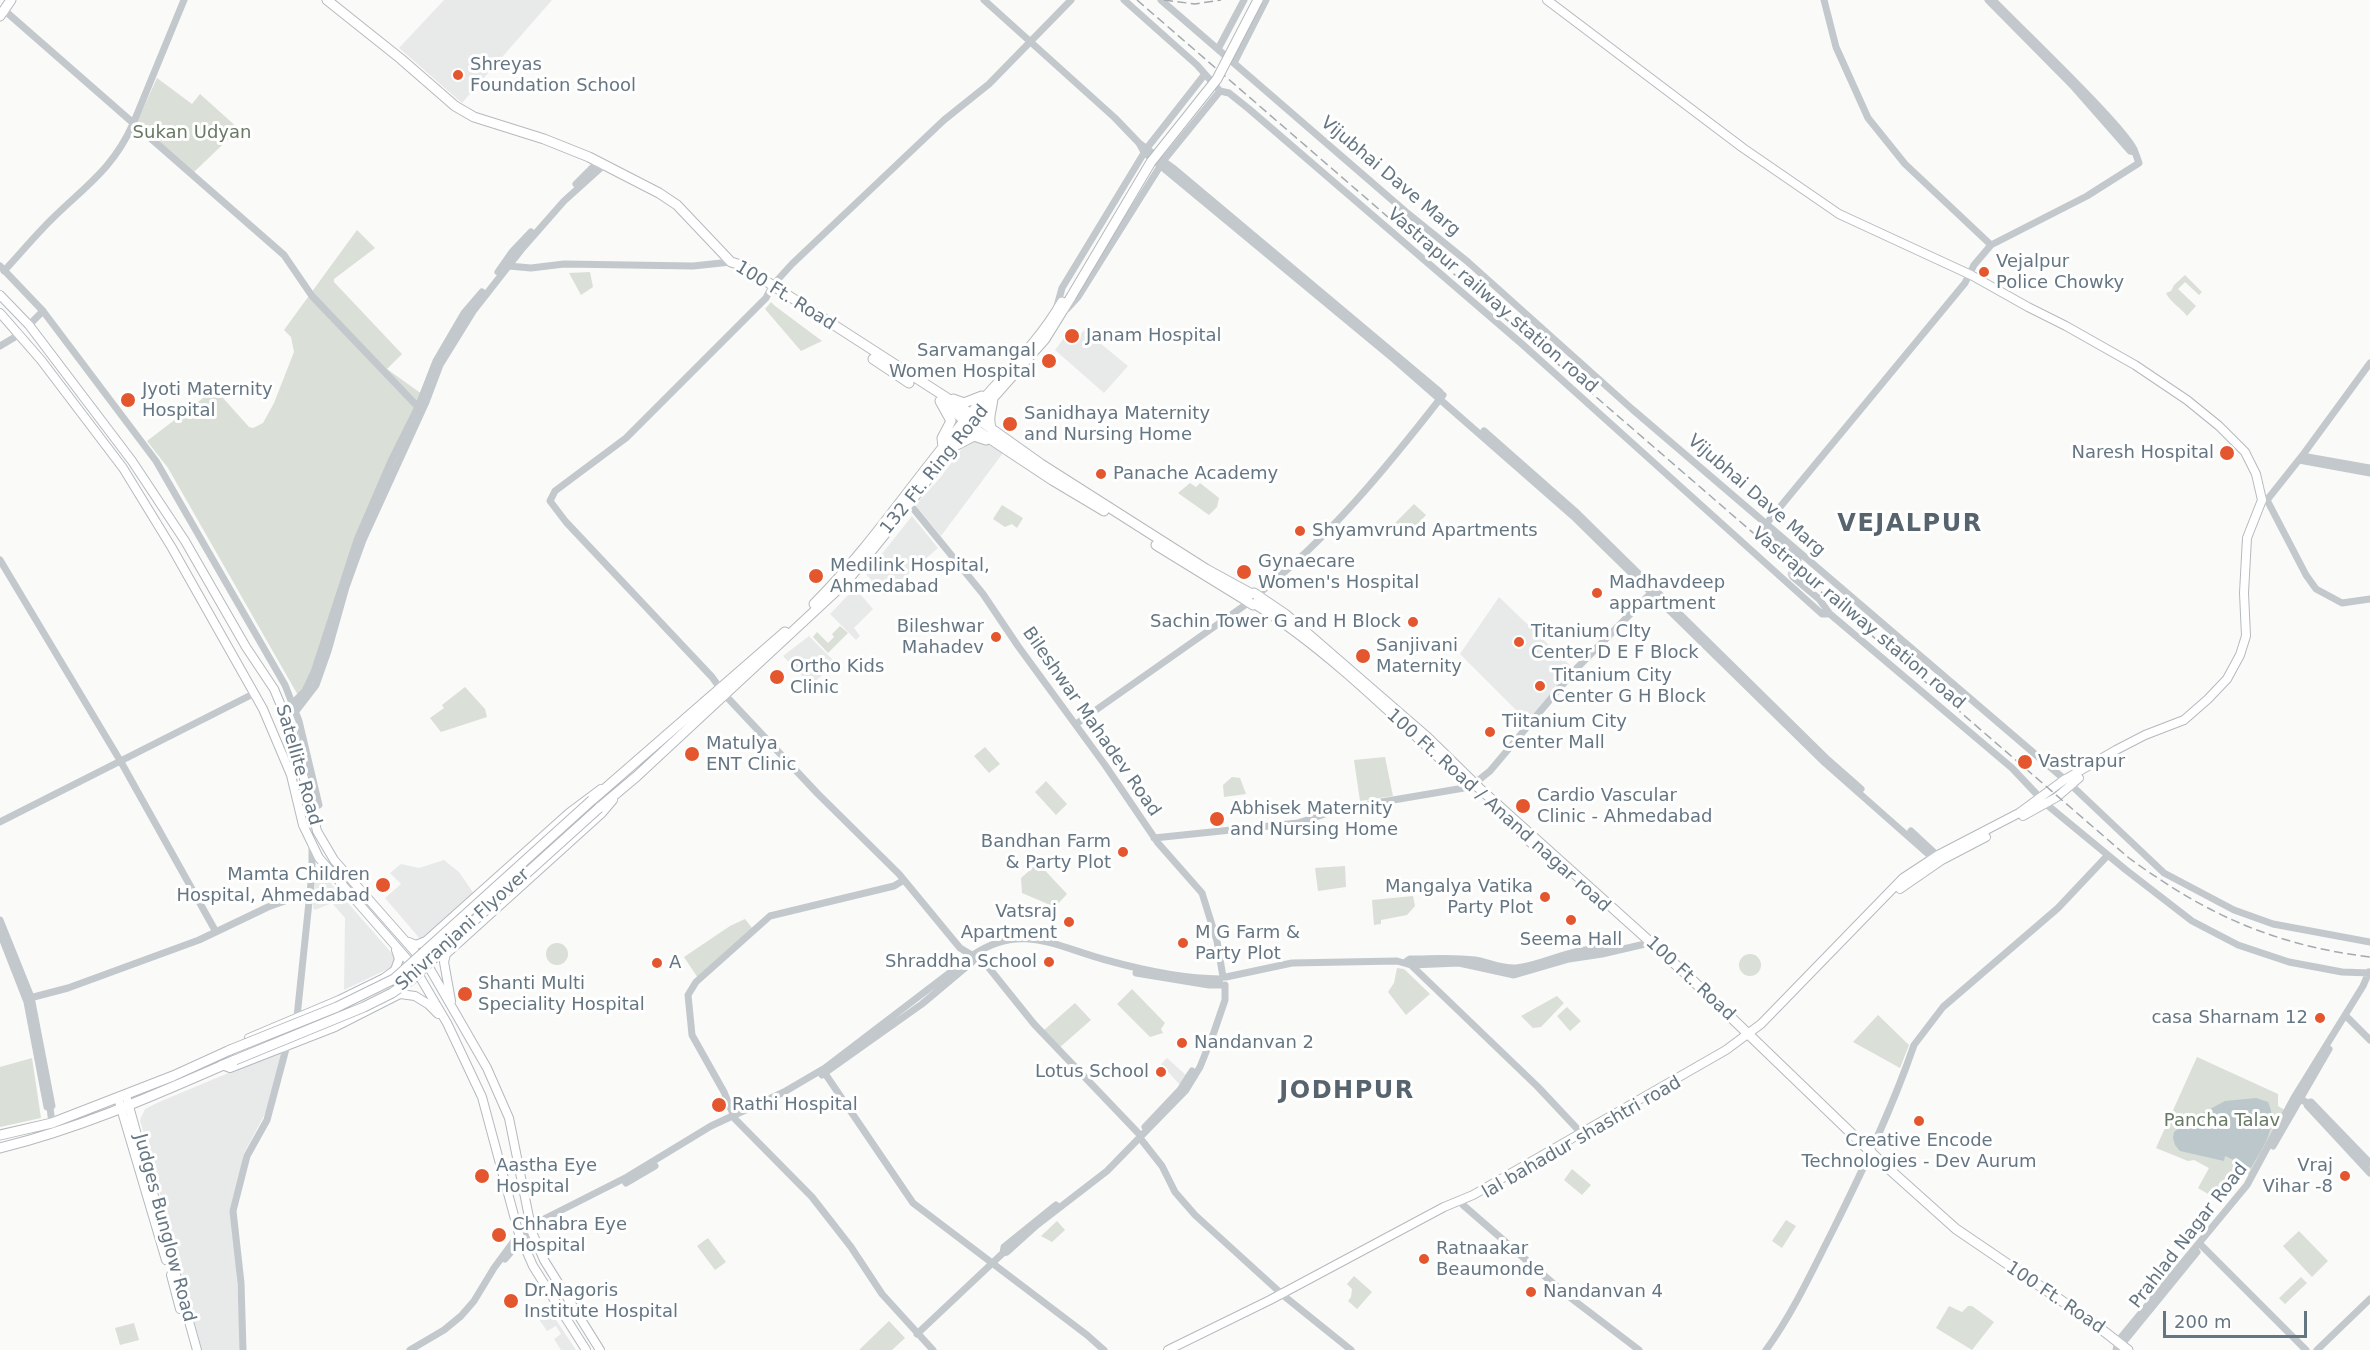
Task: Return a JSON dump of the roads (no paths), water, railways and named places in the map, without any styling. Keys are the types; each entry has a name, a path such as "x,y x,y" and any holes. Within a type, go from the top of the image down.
{"main road":[{"path":"2,13 11,0"},
{"name":"100 Ft. Road","path":"327,0 455,106 474,117 544,139 601,163 659,193 677,205 734,264 741,265 769,291 944,400"},
{"path":"1068,296 1146,159 1212,75 1251,0"},
{"path":"1068,296 1150,162 1217,79 1258,0"},
{"path":"1547,0 1751,154 1839,214 1971,273"},
{"path":"1552,0 1737,141 1840,211 1971,273 2136,364 2219,426 2245,452 2265,500"},
{"name":"Satellite Road","path":"0,295 29,325 132,461 185,541 246,647 274,688 293,734 317,831 334,860 397,928 430,969 487,1068 509,1118 531,1230 544,1260 600,1350"},
{"name":"132 Ft. Ring Road","path":"619,792 842,577 907,501 970,419 1042,343 1068,296"},
{"name":"Satellite Road","path":"0,314 20,334 123,468 172,548 280,747 291,775 303,825 327,870 406,959 420,977 447,1023 482,1097 520,1237 533,1266 586,1350"},
{"path":"990,397 988,418 992,435 974,436 947,448 942,438 951,421 944,400 956,399 964,403 990,397"},
{"path":"944,400 954,410 970,419"},
{"name":"100 Ft. Road","path":"970,419 1253,599 1285,614 1428,738 1473,786 1646,941 1870,1155 1959,1232 2087,1317 2120,1348"},
{"name":"lal bahadur shashtri road","path":"1177,1350 1417,1225 1463,1205 1583,1134 1712,1064 1748,1038 1903,878 2043,801 2067,782 2145,735 2184,720 2227,679 2240,655 2246,636 2244,593 2247,538 2265,500"},
{"name":"132 Ft. Ring Road","path":"613,783 721,694"},
{"path":"0,1135 52,1123 122,1096 384,978 569,813 592,794 613,783"},
{"name":"Shivranjani Flyover","path":"226,1051 345,1003 394,979 613,783"},
{"path":"0,1148 56,1133 126,1108 222,1065 230,1068 335,1027 400,994 602,813 619,792"},
{"name":"Shivranjani Flyover","path":"222,1065 364,1007 392,993 411,980 619,792"},
{"path":"397,928 411,944 416,945 426,941"},
{"path":"387,936 399,959 395,970"},
{"name":"100 Ft. Road","path":"1646,941 1733,1027 1748,1038"},
{"path":"446,954 444,962 452,1008"},
{"path":"400,994 415,996 428,1004 447,1023"},
{"path":"122,1096 126,1108"},
{"name":"Judges Bunglow Road","path":"126,1108 191,1350"},
{"name":"Judges Bunglow Road","path":"126,1108 197,1350"},
{"path":"1168,1350 1283,1294 1444,1207 1460,1203 1583,1134"}],"street":[{"path":"184,0 133,124 112,162 2,268 43,311 156,461 284,683 294,707 319,805 311,808"},
{"path":"984,0 1115,118 1146,150 1576,512 1842,779 1938,859"},
{"path":"1071,0 989,84 944,120 792,264 769,291 623,436 548,493 546,504 710,679 721,694 903,881 941,932 963,956 973,959 986,970 1032,1026 1139,1136 1162,1166 1175,1192 1195,1215 1283,1294 1351,1350"},
{"name":"Vastrapur railway station road","path":"1124,0 1205,74 1220,91 1229,93 1249,109 1344,194 1522,344 1822,614 1830,614 2012,768 2043,801 2192,921 2219,937 2289,962 2368,976"},
{"name":"Vijubhai Dave Marg","path":"1161,0 2067,782 2164,873 2234,910 2284,928 2370,942"},
{"path":"1218,49 1245,0"},
{"path":"1234,63 1266,0"},
{"path":"1824,0 1836,47 1868,118 1905,164 1991,244"},
{"path":"1798,560 1767,532 1766,524 1971,273 1974,265 1991,244 2057,212 2139,163 2134,146 2110,120 1988,0"},
{"path":"1993,0 2040,50"},
{"path":"2,13 180,163 284,255 312,296 420,409"},
{"path":"1059,313 1062,288 1146,150 1205,74"},
{"path":"1059,313 1077,298 1162,163 1220,91"},
{"path":"420,409 436,361 470,305 512,252 559,200 601,163"},
{"path":"294,707 316,685 363,540 440,365 466,321 509,266 564,201 601,163"},
{"path":"509,266 531,268 564,264 693,266 734,264"},
{"path":"29,325 43,311"},
{"path":"2,347 20,334"},
{"path":"2370,363 2301,458 2265,500 2316,589 2342,603 2370,599"},
{"path":"1076,724 1253,599 1297,561 1339,520 1401,449 1441,397"},
{"path":"2301,458 2370,468"},
{"path":"2301,458 2370,473"},
{"name":"Bileshwar Mahadev Road","path":"907,501 983,594 1154,838 1202,893 1217,941 1225,1000 1214,1032 1199,1063 1180,1090 1139,1136 1093,1178 1041,1215 1004,1247 1003,1253 917,1334"},
{"path":"0,560 121,762 216,932"},
{"path":"1793,577 1819,599 1830,614"},
{"path":"1154,838 1298,824 1340,808 1473,786 1490,771 1575,670 1653,591"},
{"path":"274,688 284,683"},
{"path":"0,822 253,694"},
{"path":"297,1017 312,873 312,844"},
{"path":"1766,1350 1784,1325 1799,1297 1870,1155 1914,1045 1928,1025 1958,994 2058,908 2108,855"},
{"path":"312,873 319,867 327,870"},
{"path":"903,881 894,886 770,916 696,982 688,995 692,1035 724,1092 735,1117 812,1197 851,1247 882,1294 933,1350"},
{"path":"29,998 68,988 198,940 268,907 310,892"},
{"path":"0,920 29,998 50,1090 52,1123"},
{"path":"0,933 29,998"},
{"path":"410,1350 444,1330 478,1304 520,1237 627,1177 684,1140 787,1096 998,943 1039,939 1137,968 1223,981 1292,963 1473,960 1517,968 1569,953 1602,949 1611,951 1646,941"},
{"path":"1408,962 1583,1134"},
{"name":"Prahlad Nagar Road","path":"2120,1348 2200,1244 2251,1187 2368,976"},
{"path":"2347,1016 2370,1040"},
{"path":"243,1350 240,1274 233,1211 247,1156 267,1120 287,1045"},
{"path":"824,1071 913,1203 1104,1350"},
{"path":"2301,1099 2311,1102 2370,1163"},
{"path":"2301,1099 2370,1173"},
{"path":"1463,1205 1563,1292 1639,1350"},
{"path":"2200,1244 2306,1350"},
{"path":"2317,1350 2370,1299"},
{"path":"420,1350 447,1334 465,1315"}],"tunnel":[{"path":"1793,577 1791,574 1798,560"}],"railway":[{"path":"1137,0 2129,858 2186,896 2243,924 2303,944 2370,957"},
{"path":"1164,0 1195,4 1221,0"}],"place":[{"name":"Shreyas Foundation School","path":"458,75"},
{"name":"Vejalpur Police Chowky","path":"1984,272"},
{"name":"Janam Hospital","path":"1072,336"},
{"name":"Sarvamangal Women Hospital","path":"1049,361"},
{"name":"Jyoti Maternity Hospital","path":"128,400"},
{"name":"Sanidhaya Maternity and Nursing Home","path":"1010,424"},
{"name":"Naresh Hospital","path":"2227,453"},
{"name":"Panache Academy","path":"1101,474"},
{"name":"Shyamvrund Apartments","path":"1300,531"},
{"name":"Gynaecare Women's Hospital","path":"1244,572"},
{"name":"Medilink Hospital, Ahmedabad","path":"816,576"},
{"name":"Madhavdeep appartment","path":"1597,593"},
{"name":"Sachin Tower G and H Block","path":"1413,622"},
{"name":"Bileshwar Mahadev","path":"996,637"},
{"name":"Titanium CIty Center D E F Block","path":"1519,642"},
{"name":"Sanjivani Maternity","path":"1363,656"},
{"name":"Ortho Kids Clinic","path":"777,677"},
{"name":"Titanium City Center G H Block","path":"1540,686"},
{"name":"Tiitanium City Center Mall","path":"1490,732"},
{"name":"Matulya ENT Clinic","path":"692,754"},
{"name":"Vastrapur","path":"2025,762"},
{"name":"Cardio Vascular Clinic - Ahmedabad","path":"1523,806"},
{"name":"Abhisek Maternity and Nursing Home","path":"1217,819"},
{"name":"Bandhan Farm & Party Plot","path":"1123,852"},
{"name":"Mamta Children Hospital, Ahmedabad","path":"383,885"},
{"name":"Mangalya Vatika Party Plot","path":"1545,897"},
{"name":"Seema Hall","path":"1571,920"},
{"name":"Vatsraj Apartment","path":"1069,922"},
{"name":"M G Farm & Party Plot","path":"1183,943"},
{"name":"Shraddha School","path":"1049,962"},
{"name":"A","path":"657,963"},
{"name":"Shanti Multi Speciality Hospital","path":"465,994"},
{"name":"casa Sharnam 12","path":"2320,1018"},
{"name":"Nandanvan 2","path":"1182,1043"},
{"name":"Lotus School","path":"1161,1072"},
{"name":"Rathi Hospital","path":"719,1105"},
{"name":"Creative Encode Technologies - Dev Aurum","path":"1919,1121"},
{"name":"Aastha Eye Hospital","path":"482,1176"},
{"name":"Vraj Vihar -8","path":"2345,1176"},
{"name":"Chhabra Eye Hospital","path":"499,1235"},
{"name":"Ratnaakar Beaumonde","path":"1424,1259"},
{"name":"Nandanvan 4","path":"1531,1292"},
{"name":"Dr.Nagoris Institute Hospital","path":"511,1301"}],"district":[{"name":"VEJALPUR","path":"1910,525"},
{"name":"JODHPUR","path":"1347,1092"}],"park label":[{"name":"Sukan Udyan","path":"192,133"},
{"name":"Pancha Talav","path":"2222,1121"}]}
